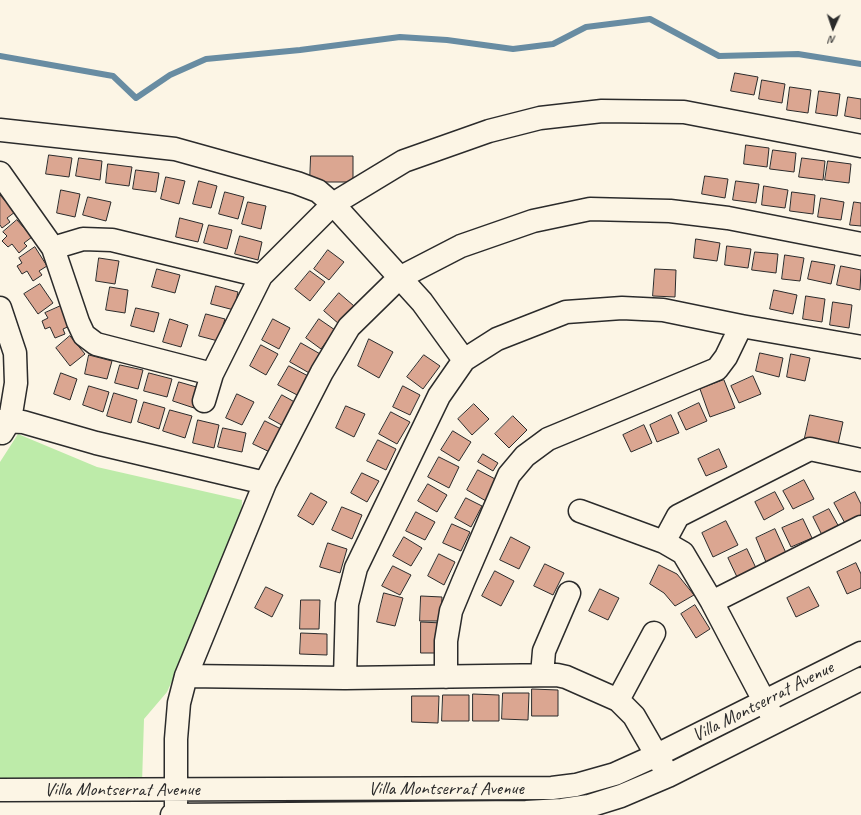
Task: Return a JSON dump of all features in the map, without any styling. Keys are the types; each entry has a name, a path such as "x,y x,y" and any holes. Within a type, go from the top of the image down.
{"street":[{"path":"204,401 212,374 261,276 333,204 404,161 489,131 540,118 594,112 684,112 861,146"},
{"path":"1,132 175,149 297,183 318,191 333,204 422,302 464,360"},
{"path":"0,173 53,248 84,336 96,344 212,374"},
{"path":"176,815 176,739 178,704 186,676 265,483 322,372 349,327 399,278 461,246 533,220 590,209 670,211 728,218 861,244"},
{"path":"53,248 83,239 112,240 261,276"},
{"path":"345,678 347,604 356,568 439,396 464,360 497,339 566,312 622,308 663,310 741,326 861,347"},
{"path":"1,313 15,353 16,383 3,425 23,422 96,443 265,483"},
{"path":"446,677 446,641 451,611 510,475 525,456 548,439 717,369 726,357 741,326"},
{"path":"664,542 678,516 810,449 861,460"},
{"path":"580,511 664,542 683,553 712,602 775,722"},
{"path":"712,602 861,527"},
{"path":"542,675 544,651 569,593"},
{"path":"618,700 654,633"},
{"name":"Villa Montserrat Avenue","path":"0,790 552,788 576,784 615,774 765,702 861,653"},
{"path":"186,676 345,678 557,675 566,677 618,700 634,716 668,776"},
{"name":"Villa Montserrat Avenue","path":"172,815 518,812 562,810 589,806 621,796 668,776 861,678"}],"green space":[{"path":"18,434 97,467 242,500 241,527 167,692 144,719 142,783 0,783 0,462"}],"building":[{"path":"735,73 758,77 754,95 731,91"},
{"path":"762,80 785,84 782,103 759,99"},
{"path":"790,87 811,90 808,113 787,110"},
{"path":"819,91 840,94 837,116 816,113"},
{"path":"848,97 861,99 861,119 845,116"},
{"path":"746,145 769,148 767,167 744,164"},
{"path":"773,150 796,153 794,172 770,169"},
{"path":"49,155 72,158 69,177 46,174"},
{"path":"311,156 353,156 353,182 310,182"},
{"path":"79,158 102,161 100,180 76,176"},
{"path":"802,158 825,161 823,180 799,177"},
{"path":"828,161 851,164 849,183 825,180"},
{"path":"108,164 132,167 129,186 106,183"},
{"path":"136,170 159,173 156,192 133,189"},
{"path":"705,176 728,179 725,198 702,194"},
{"path":"166,177 185,181 179,204 161,199"},
{"path":"199,181 217,186 211,208 193,204"},
{"path":"736,181 759,184 756,203 733,200"},
{"path":"764,186 788,190 785,208 762,205"},
{"path":"61,190 80,194 75,217 57,213"},
{"path":"225,192 244,197 238,219 219,214"},
{"path":"792,192 815,195 813,214 790,211"},
{"path":"0,195 15,212 7,218 10,222 2,228 0,225"},
{"path":"88,197 111,202 106,221 83,215"},
{"path":"821,198 844,202 841,220 818,217"},
{"path":"248,202 266,206 261,229 242,224"},
{"path":"854,202 861,203 861,226 850,225"},
{"path":"180,218 203,224 198,242 176,237"},
{"path":"17,220 32,237 24,243 27,246 19,253 12,244 8,247 2,241 7,236 3,232"},
{"path":"209,225 232,230 227,249 204,243"},
{"path":"240,236 262,242 258,260 235,254"},
{"path":"696,239 720,243 717,261 694,258"},
{"path":"727,246 751,249 748,268 725,265"},
{"path":"35,247 47,266 39,271 42,275 33,281 27,271 22,274 17,266 22,263 19,258"},
{"path":"328,250 344,262 329,280 314,269"},
{"path":"755,252 778,254 776,273 752,270"},
{"path":"785,255 804,258 800,281 782,279"},
{"path":"99,258 119,261 115,284 96,281"},
{"path":"812,261 835,265 831,284 808,279"},
{"path":"841,266 861,270 860,290 837,285"},
{"path":"157,269 180,275 175,293 152,287"},
{"path":"655,269 676,270 675,297 653,296"},
{"path":"310,271 325,282 310,301 295,289"},
{"path":"40,284 53,303 38,314 24,294"},
{"path":"216,286 238,292 234,310 211,304"},
{"path":"110,287 128,290 125,313 106,310"},
{"path":"774,290 797,295 793,314 770,309"},
{"path":"339,293 354,306 339,324 324,311"},
{"path":"806,296 825,299 822,322 803,319"},
{"path":"833,302 852,305 849,328 830,325"},
{"path":"63,305 72,325 63,329 65,334 55,338 50,327 45,329 42,321 48,318 45,313"},
{"path":"136,308 159,313 154,332 131,326"},
{"path":"206,314 225,319 218,341 199,336"},
{"path":"170,319 188,325 181,347 163,342"},
{"path":"273,319 290,328 279,349 262,340"},
{"path":"319,319 335,330 321,349 306,338"},
{"path":"70,336 85,354 70,366 56,348"},
{"path":"369,339 393,352 379,378 358,366"},
{"path":"301,343 322,355 311,374 290,362"},
{"path":"261,345 278,354 266,375 250,366"},
{"path":"760,353 783,358 779,377 756,371"},
{"path":"791,354 810,358 805,381 787,377"},
{"path":"89,355 112,361 107,379 85,374"},
{"path":"424,355 440,366 423,389 407,377"},
{"path":"120,365 143,370 138,389 115,383"},
{"path":"289,366 312,378 301,397 278,385"},
{"path":"61,373 77,379 70,400 54,394"},
{"path":"149,373 172,379 167,397 144,391"},
{"path":"753,376 761,394 739,403 731,386"},
{"path":"724,380 735,408 710,417 700,389"},
{"path":"179,382 200,388 194,408 173,401"},
{"path":"89,386 109,392 103,412 83,405"},
{"path":"403,386 420,395 410,415 393,407"},
{"path":"114,393 137,400 131,423 107,416"},
{"path":"237,394 254,402 242,425 226,418"},
{"path":"282,395 300,405 287,428 269,418"},
{"path":"144,402 165,408 159,429 138,422"},
{"path":"699,403 707,421 686,430 678,413"},
{"path":"474,404 489,419 472,435 458,419"},
{"path":"346,406 365,414 354,437 336,428"},
{"path":"170,410 192,416 185,438 163,431"},
{"path":"391,412 410,422 397,444 379,434"},
{"path":"671,415 679,433 657,442 650,425"},
{"path":"810,415 843,422 837,449 804,442"},
{"path":"513,416 527,430 509,448 495,434"},
{"path":"198,420 219,425 214,448 193,443"},
{"path":"265,421 285,431 274,454 253,444"},
{"path":"644,425 652,443 631,452 623,435"},
{"path":"223,428 246,433 242,452 218,447"},
{"path":"453,431 471,442 459,461 441,450"},
{"path":"378,440 396,449 386,470 367,461"},
{"path":"719,449 727,467 706,476 698,459"},
{"path":"483,454 498,463 493,471 478,462"},
{"path":"439,457 459,467 449,488 428,477"},
{"path":"478,470 497,480 486,501 467,490"},
{"path":"362,473 379,481 367,502 351,493"},
{"path":"804,480 814,499 793,509 783,491"},
{"path":"428,484 447,495 437,512 418,501"},
{"path":"775,492 784,509 764,520 755,502"},
{"path":"855,492 861,504 861,519 847,527 834,503"},
{"path":"311,493 327,502 313,525 298,516"},
{"path":"466,498 482,506 471,527 455,518"},
{"path":"342,507 362,515 352,539 332,530"},
{"path":"829,509 839,527 822,535 813,517"},
{"path":"416,512 435,522 425,540 406,531"},
{"path":"803,519 812,538 791,547 782,528"},
{"path":"726,521 738,545 713,557 702,533"},
{"path":"452,524 470,532 461,551 443,543"},
{"path":"775,529 786,553 766,562 756,538"},
{"path":"404,537 422,548 411,566 393,556"},
{"path":"511,537 530,547 519,569 500,560"},
{"path":"328,543 347,549 340,573 320,567"},
{"path":"747,549 756,568 737,577 728,558"},
{"path":"439,554 455,562 444,585 428,576"},
{"path":"856,563 861,574 861,588 847,594 837,572"},
{"path":"545,564 564,573 553,595 534,586"},
{"path":"659,565 677,574 694,595 675,606 664,593 650,584"},
{"path":"393,566 411,575 400,595 382,586"},
{"path":"495,571 514,581 501,606 482,596"},
{"path":"266,587 283,595 272,617 255,608"},
{"path":"809,587 819,606 796,617 787,598"},
{"path":"600,589 619,598 608,620 589,611"},
{"path":"384,593 403,598 395,626 377,622"},
{"path":"421,596 442,597 441,621 420,621"},
{"path":"301,600 320,600 319,629 300,629"},
{"path":"695,605 710,629 696,638 681,614"},
{"path":"421,622 442,623 442,653 421,653"},
{"path":"301,633 327,634 327,655 300,654"},
{"path":"532,689 558,690 558,716 532,716"},
{"path":"503,693 529,693 528,720 502,719"},
{"path":"473,694 499,695 499,721 473,721"},
{"path":"443,695 469,695 469,721 442,721"},
{"path":"412,696 439,696 438,723 412,722"}],"waterway":[{"path":"0,56 113,76 136,98 170,75 206,59 300,50 400,37 447,40 513,49 553,44 586,27 650,19 719,56 798,54 861,64"}]}
